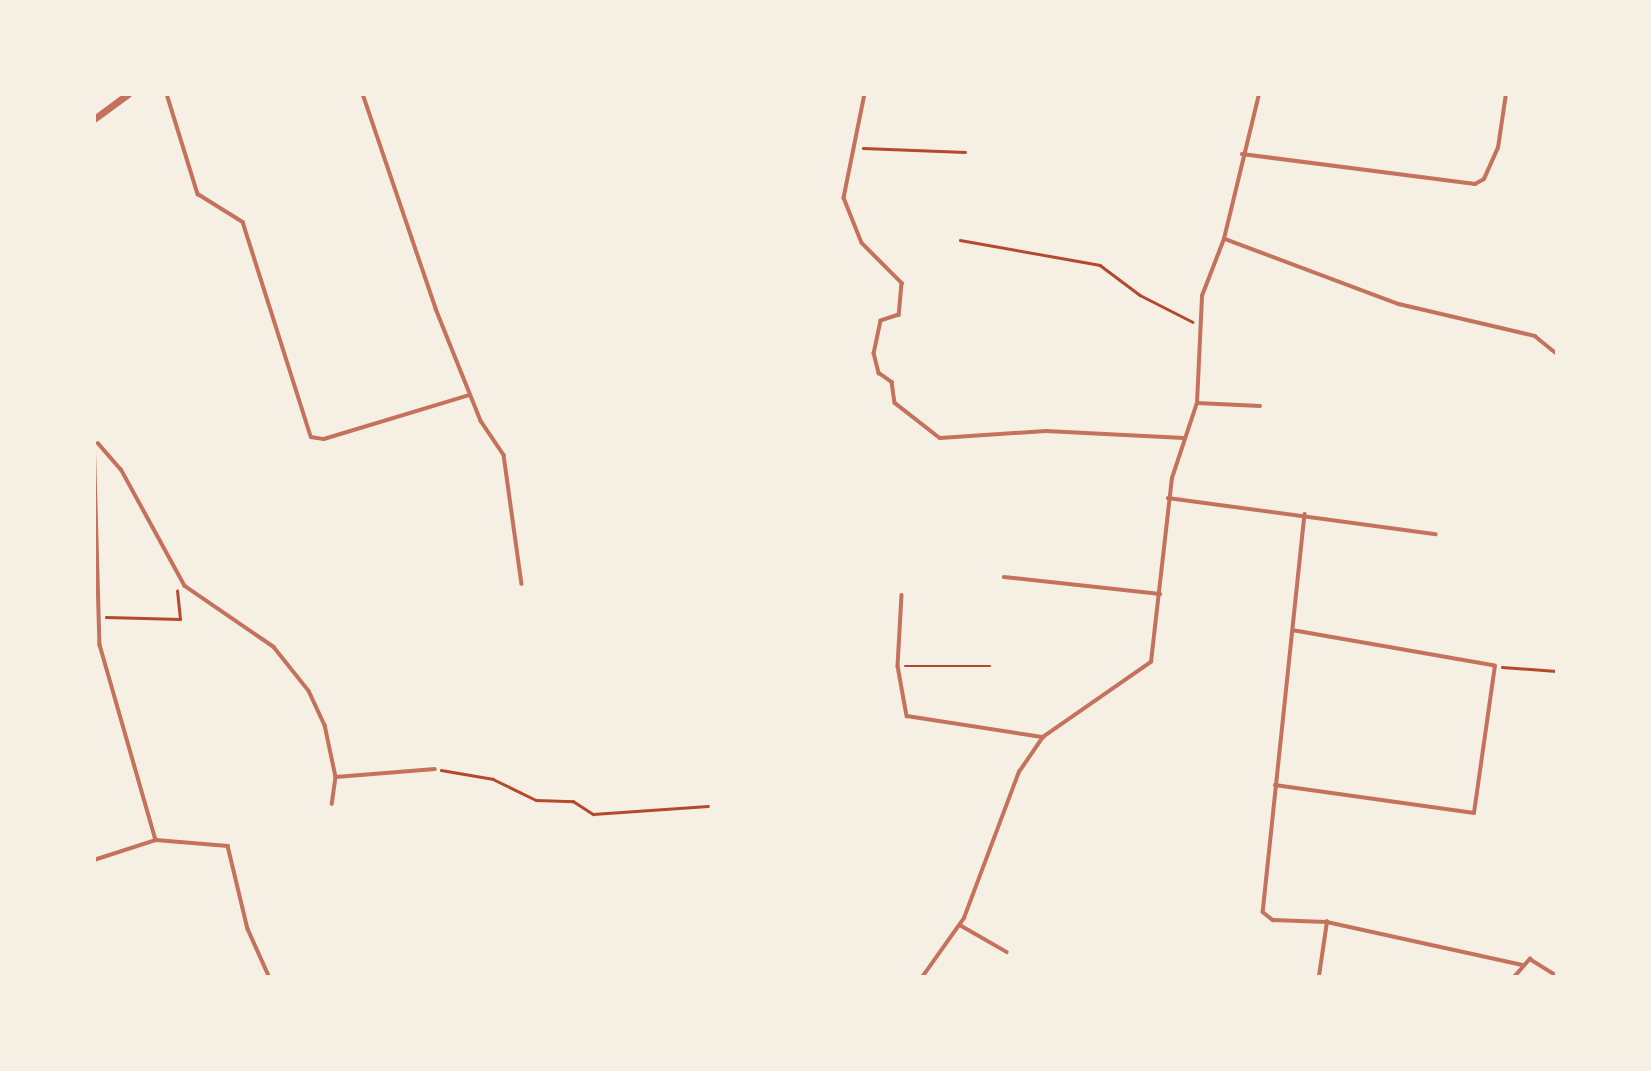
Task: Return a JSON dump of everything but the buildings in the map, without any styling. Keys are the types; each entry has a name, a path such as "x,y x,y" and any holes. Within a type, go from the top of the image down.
{"street":[{"path":"94,119 128,94"}],"lane":[{"path":"167,94 198,194 243,222 311,437 324,439 470,395"},
{"path":"363,94 385,173 470,395 504,455 523,584"},
{"path":"865,94 857,148 845,192 848,214 876,262 902,283 900,314 881,321 874,353 897,405 940,438 1058,431 1184,438"},
{"path":"923,976 960,925 1018,772 1043,737 1108,687 1149,666 1160,594 1168,498 1184,438 1197,403 1199,325 1207,275 1224,239 1242,153 1259,94"},
{"path":"1242,153 1475,184 1484,179 1497,148 1506,94"},
{"path":"1224,239 1399,304 1535,336 1556,353"},
{"path":"1197,403 1260,406"},
{"path":"94,433 98,443 121,469 185,586 206,595 284,656 319,709 336,778 332,804"},
{"path":"98,443 99,616 102,656 156,840"},
{"path":"1168,498 1305,514 1436,534"},
{"path":"1305,514 1263,912 1273,920 1327,922 1523,965"},
{"path":"1003,577 1160,594"},
{"path":"902,595 898,666 912,720 1043,737"},
{"path":"1275,785 1476,812 1495,666 1294,631"},
{"path":"336,778 435,769"},
{"path":"94,860 156,840 230,848 248,929 269,976"},
{"path":"1319,976 1327,922"},
{"path":"960,925 1007,951"},
{"path":"1515,976 1523,965 1532,959 1556,975"}],"path":[{"path":"857,148 965,152"},
{"path":"960,240 1100,265 1140,295 1199,325"},
{"path":"99,616 180,619 175,570"},
{"path":"898,666 990,666"},
{"path":"1495,666 1556,671"},
{"path":"435,769 493,779 537,800 573,801 593,814 708,806"}]}
